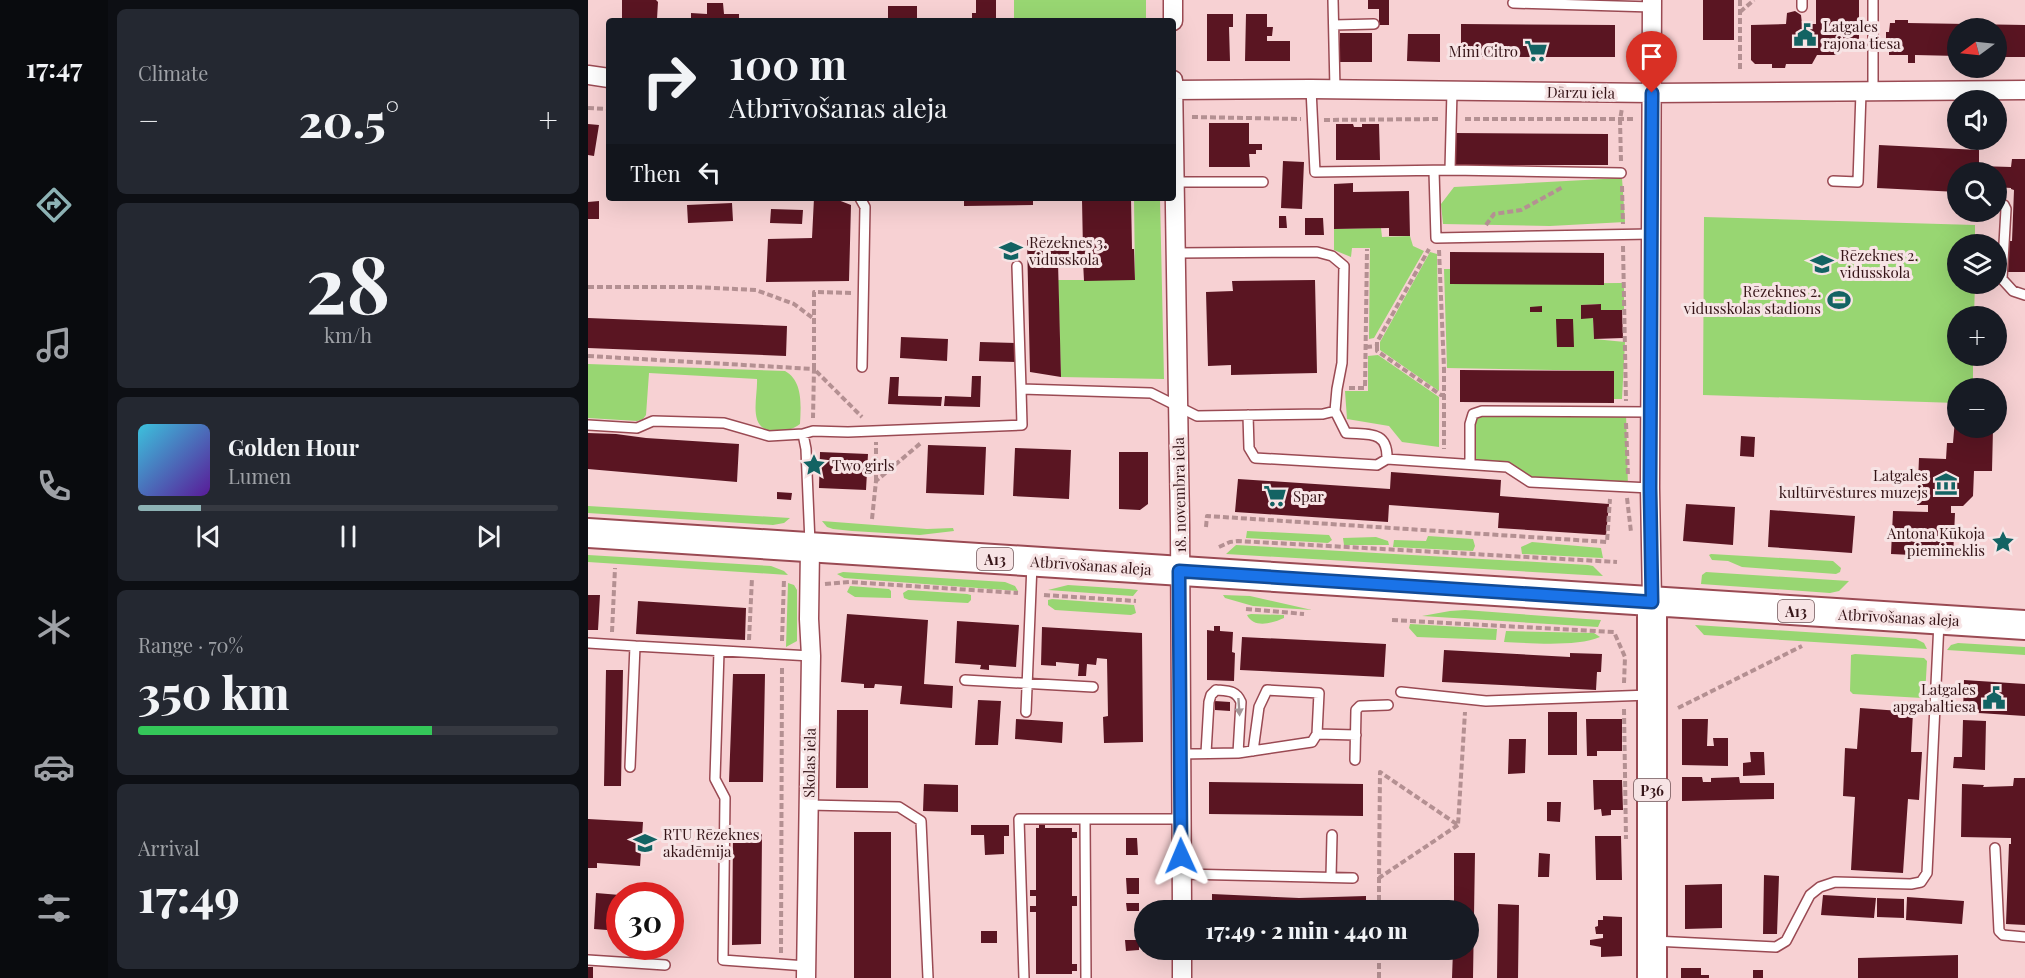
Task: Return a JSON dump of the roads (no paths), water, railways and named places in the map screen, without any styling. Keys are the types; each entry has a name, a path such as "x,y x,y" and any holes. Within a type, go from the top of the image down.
{"main road":[{"name":"Atbrīvošanas aleja","path":"588,533 2025,625"},
{"name":"P36","path":"1652,602 1638,696 1652,941 1652,978"}],"street":[{"path":"1173,0 1173,18"},
{"path":"1652,4 1650,412 1652,602"},
{"path":"588,75 606,78"},
{"name":"Dārzu iela","path":"1176,90 1335,89 1624,93 2025,90"},
{"name":"18. novembra iela","path":"1175,201 1182,900"},
{"name":"Skolas iela","path":"806,972 811,656 810,548"},
{"path":"1182,960 1182,978"}],"lane":[{"path":"1333,0 1335,89"},
{"path":"1833,181 1858,182 1873,0"},
{"path":"1513,3 1652,4"},
{"path":"1334,25 1374,24"},
{"path":"1311,89 1314,172 1450,170 1621,173"},
{"path":"1450,170 1452,91"},
{"path":"1434,171 1436,238 1651,234"},
{"path":"1176,182 1263,182"},
{"path":"862,201 865,207 862,367"},
{"path":"2005,222 2002,279 2013,291 2025,295"},
{"path":"1176,253 1317,252 1332,256 1344,266 1342,363 1335,411 1346,433 1375,435 1383,438 1388,447 1387,459"},
{"path":"588,425 637,428 653,421 724,423 769,436 803,434 813,431 876,431 1022,425 1017,266"},
{"path":"1021,388 1151,393 1197,416 1323,414 1335,411"},
{"path":"1470,464 1470,424 1473,414 1482,411 1650,412"},
{"path":"1248,416 1249,448 1255,458 1377,465 1387,459 1444,462 1507,467 1530,482 1650,488"},
{"path":"803,434 806,449 810,548"},
{"path":"1026,712 1032,562"},
{"path":"1652,941 1776,947 1786,941 1810,895 1820,887 1835,882 1911,884 1921,882 1927,873 1940,620"},
{"path":"588,643 811,656"},
{"path":"630,767 635,646"},
{"path":"719,651 715,779 725,798 723,960 781,964 806,972"},
{"path":"965,680 1093,687"},
{"path":"1206,753 1209,702 1216,690 1233,692 1238,695 1241,702 1238,753"},
{"path":"1180,754 1238,753 1253,751 1312,742 1317,734 1319,693 1267,690 1259,707 1253,751"},
{"path":"1401,692 1486,701 1638,696"},
{"path":"1355,760 1356,710 1360,706 1388,705"},
{"path":"1317,734 1356,735"},
{"path":"808,806 899,807 921,821 928,978"},
{"path":"1024,978 1019,819 1181,819"},
{"path":"1085,819 1086,978"},
{"path":"1331,877 1332,835"},
{"path":"1995,848 1998,931 2003,935 2025,937"},
{"path":"1181,874 1353,878"},
{"path":"588,960 664,964"}],"place":[{"name":"Latgales rajona tiesa","path":"1805,35"},
{"name":"Mini Citro","path":"1536,51"},
{"name":"Rēzeknes 3. vidusskola","path":"1011,251"},
{"name":"Rēzeknes 2. vidusskola","path":"1822,264"},
{"name":"Rēzeknes 2. vidusskolas stadions","path":"1839,300"},
{"name":"Two girls","path":"814,465"},
{"name":"Latgales kultūrvēstures muzejs","path":"1946,484"},
{"name":"Spar","path":"1275,496"},
{"name":"Antona Kūkoja piemineklis","path":"2003,542"},
{"name":"Latgales apgabaltiesa","path":"1994,698"},
{"name":"RTU Rēzeknes akadēmija","path":"645,843"}]}
